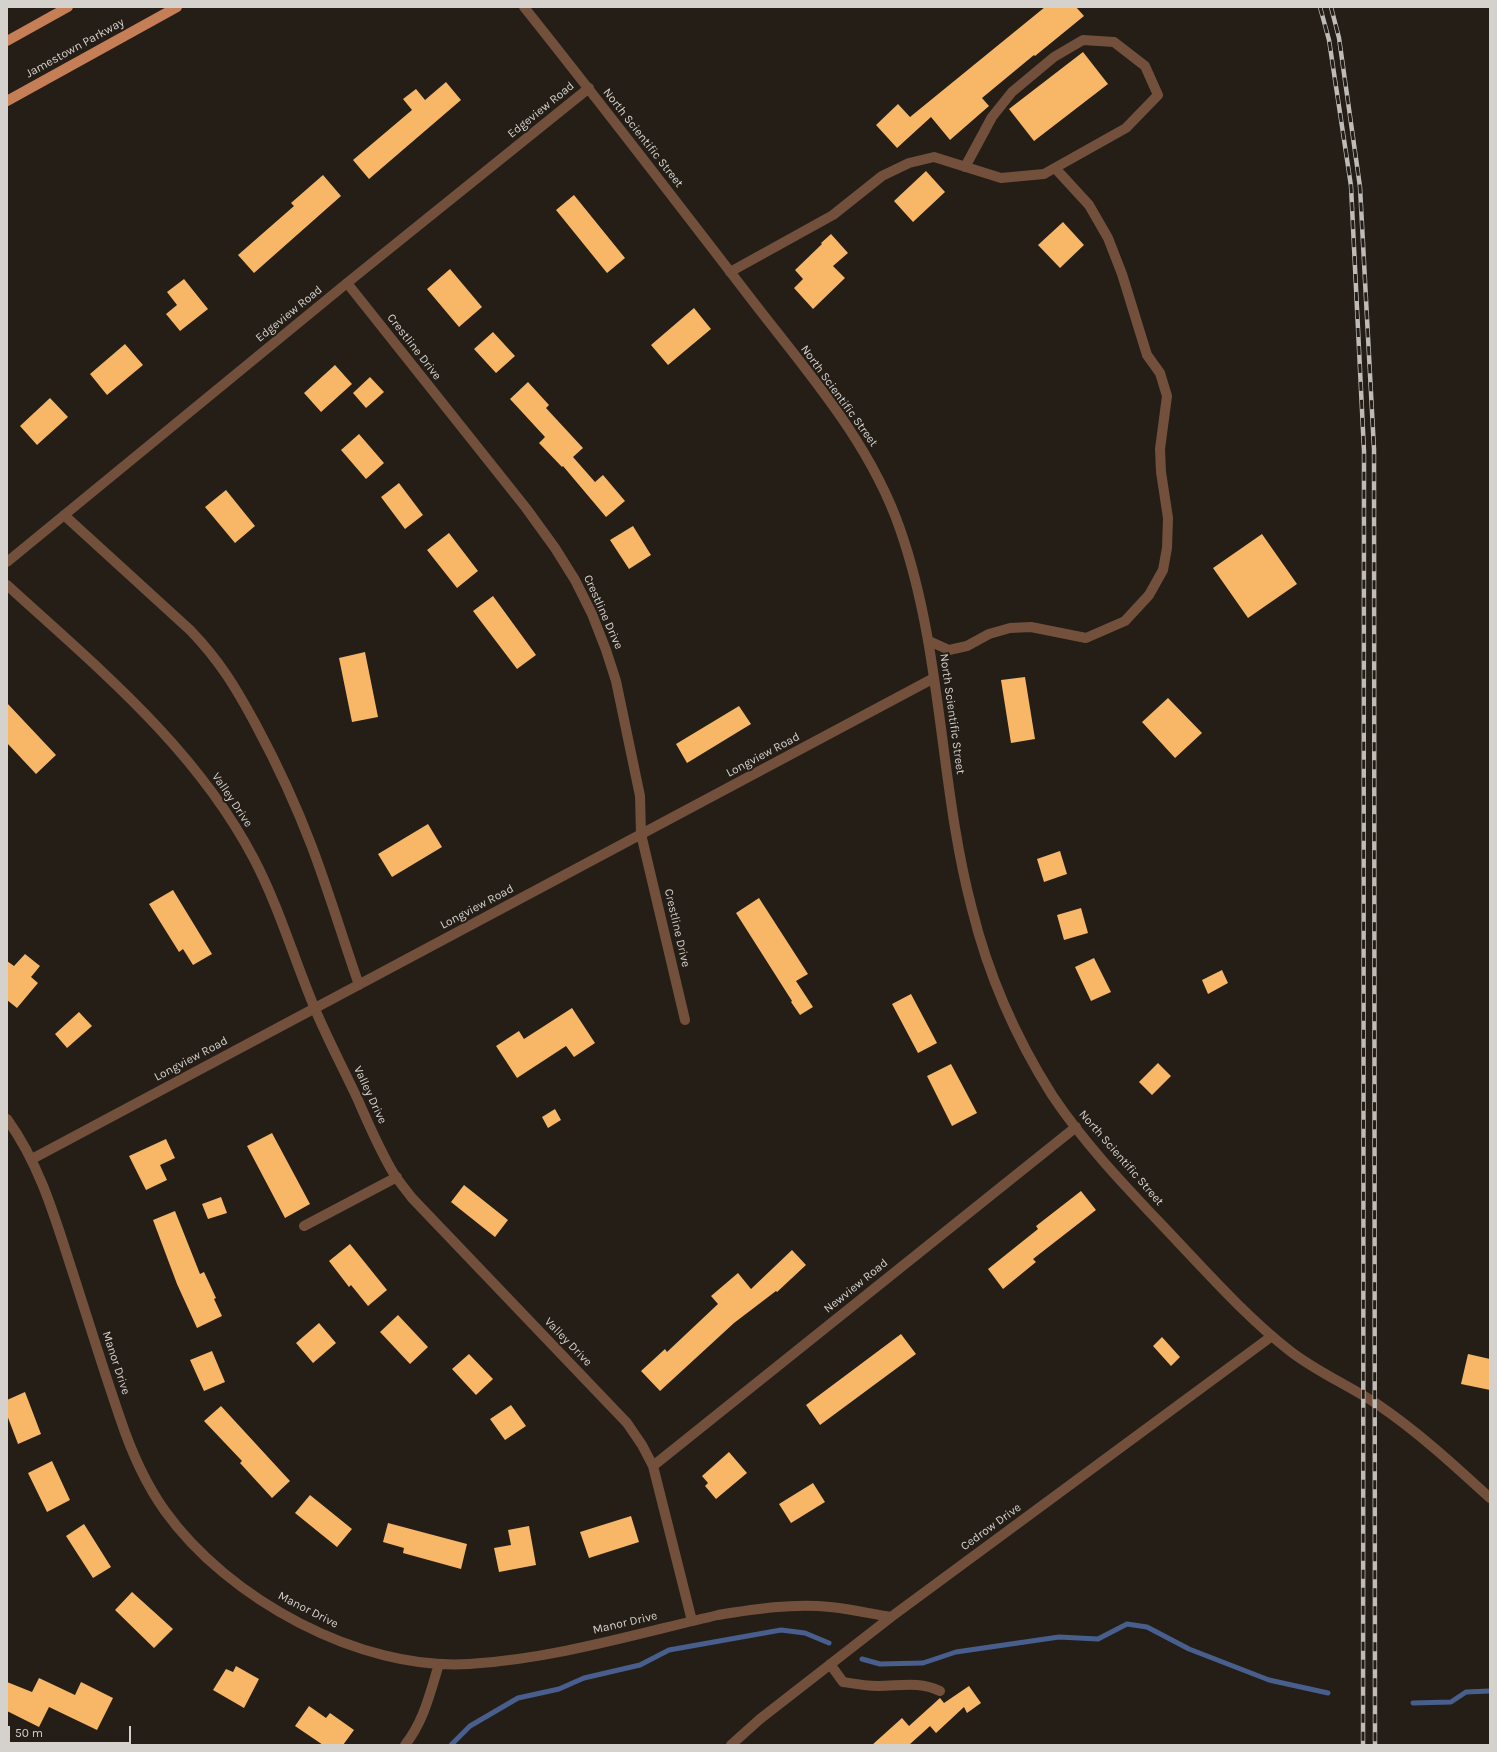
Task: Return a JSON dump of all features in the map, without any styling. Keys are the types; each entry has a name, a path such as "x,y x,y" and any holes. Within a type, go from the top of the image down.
{"main road":[{"path":"7,41 68,7"},
{"name":"Jamestown Parkway","path":"7,101 177,7"}],"street":[{"name":"North Scientific Street","path":"524,7 827,399 870,462 887,496 912,566 929,641 963,869 971,908 997,987 1016,1029 1053,1095 1100,1158 1138,1200 1229,1296 1272,1336 1321,1372 1375,1403 1430,1445 1490,1498"},
{"path":"730,272 833,215 882,176 908,162 934,157 965,167 1000,178 1044,174 1126,128 1158,95 1145,66 1114,42 1083,40 1054,57 1012,92 992,117 965,167"},
{"name":"Edgeview Road","path":"7,562 347,283 588,88"},
{"path":"929,641 950,650 967,646 989,634 1010,628 1024,627 1055,631 1086,638 1125,621 1149,595 1163,570 1167,548 1168,518 1161,472 1160,449 1166,396 1162,380 1160,373 1147,355 1122,274 1108,238 1089,205 1056,168"},
{"name":"Crestline Drive","path":"347,283 526,508 555,548 575,580 598,629 616,681 640,796 641,834 685,1020"},
{"path":"64,515 190,630 210,650 224,670 266,744 291,794 312,846 359,985"},
{"name":"Valley Drive","path":"7,585 135,702 183,755 233,823 254,859 272,897 315,1008 381,1149 397,1177 412,1198 627,1423 642,1445 653,1466 692,1621"},
{"name":"Longview Road","path":"32,1158 934,678"},
{"name":"Manor Drive","path":"7,1119 32,1158 49,1197 129,1444 151,1490 180,1531 217,1568 240,1586 288,1617 315,1630 368,1650 417,1662 439,1664 468,1664 539,1655 748,1610 808,1606 831,1607 891,1617"},
{"name":"Newview Road","path":"653,1466 1076,1127"},
{"path":"304,1226 397,1177"},
{"name":"Cedrow Drive","path":"731,1745 760,1719 891,1617 1272,1336"},
{"path":"405,1745 412,1736 424,1713 439,1664"},
{"path":"830,1664 843,1682 878,1686 910,1684 930,1686 940,1691"}],"building":[{"path":"1045,7 1076,7 1084,16 982,98 989,106 950,140 931,117 897,148 876,125 898,104 910,117"},
{"path":"1083,52 1108,84 1034,141 1009,109"},
{"path":"446,82 461,100 369,179 353,160 412,110 403,99 416,89 425,100"},
{"path":"926,171 945,192 913,222 894,201"},
{"path":"323,175 341,196 254,273 238,255 294,206 291,203"},
{"path":"574,195 625,258 607,273 556,210"},
{"path":"1063,222 1084,245 1060,268 1038,245"},
{"path":"831,234 848,253 833,266 845,278 813,309 794,288 803,279 795,270"},
{"path":"450,269 482,307 459,327 427,289"},
{"path":"184,279 208,309 180,331 166,314 177,305 167,292"},
{"path":"694,308 711,329 668,365 651,345"},
{"path":"493,332 515,356 496,373 474,349"},
{"path":"125,344 143,365 107,395 90,374"},
{"path":"335,365 352,384 321,412 304,393"},
{"path":"370,377 384,392 366,408 353,393"},
{"path":"528,382 549,405 546,408 583,448 573,457 595,482 603,475 625,501 606,517 563,466 562,467 539,443 545,437 510,399"},
{"path":"50,398 68,417 37,445 20,426"},
{"path":"359,434 384,463 366,479 341,450"},
{"path":"399,483 423,515 405,529 381,497"},
{"path":"226,490 255,526 235,543 205,507"},
{"path":"633,526 651,555 629,569 610,540"},
{"path":"449,533 478,571 457,588 427,550"},
{"path":"1262,534 1297,584 1248,618 1213,568"},
{"path":"493,596 536,655 517,669 473,611"},
{"path":"365,652 378,717 352,722 339,658"},
{"path":"1025,677 1035,739 1011,743 1001,680"},
{"path":"1168,698 1202,733 1175,758 1142,722"},
{"path":"7,703 56,755 36,774 7,743"},
{"path":"739,706 751,724 687,763 676,744"},
{"path":"428,824 442,847 392,877 378,854"},
{"path":"1060,851 1067,874 1044,882 1037,859"},
{"path":"173,890 212,954 193,965 183,949 179,952 149,904"},
{"path":"759,898 808,974 796,981 813,1007 800,1015 736,913"},
{"path":"1081,908 1088,933 1064,940 1057,915"},
{"path":"25,954 40,966 31,977 38,983 17,1008 7,1000 7,961 14,966"},
{"path":"1094,958 1111,992 1091,1001 1075,967"},
{"path":"1222,970 1228,983 1208,994 1202,980"},
{"path":"911,994 937,1043 918,1053 892,1004"},
{"path":"572,1008 595,1043 574,1057 566,1046 517,1078 496,1046 519,1031 524,1039"},
{"path":"79,1012 92,1026 67,1048 55,1034"},
{"path":"1158,1063 1171,1076 1152,1095 1139,1082"},
{"path":"951,1064 977,1113 952,1126 927,1076"},
{"path":"555,1109 561,1120 548,1128 542,1117"},
{"path":"272,1133 310,1204 285,1218 247,1146"},
{"path":"166,1139 175,1158 160,1165 167,1180 146,1190 129,1156"},
{"path":"464,1185 508,1220 495,1237 451,1202"},
{"path":"1081,1191 1096,1210 1033,1259 1036,1262 1003,1289 988,1269 1038,1229 1036,1226"},
{"path":"221,1197 227,1213 208,1219 202,1204"},
{"path":"175,1211 200,1274 204,1272 216,1298 214,1299 222,1316 197,1328 177,1284 153,1220"},
{"path":"350,1244 387,1290 368,1306 351,1285 349,1287 329,1261"},
{"path":"792,1250 806,1265 777,1292 776,1291 734,1323 660,1391 641,1371 665,1349 667,1352 718,1304 711,1296 738,1273 751,1289"},
{"path":"398,1315 428,1347 410,1364 380,1332"},
{"path":"319,1323 336,1343 313,1363 296,1343"},
{"path":"901,1334 916,1354 820,1425 806,1405"},
{"path":"1162,1337 1180,1357 1171,1366 1153,1346"},
{"path":"212,1351 225,1382 204,1391 190,1360"},
{"path":"469,1354 493,1379 476,1395 452,1369"},
{"path":"1468,1354 1490,1359 1490,1390 1461,1384"},
{"path":"25,1392 41,1434 18,1444 7,1415 7,1400"},
{"path":"511,1405 526,1426 505,1440 490,1419"},
{"path":"221,1406 290,1481 272,1498 240,1463 242,1461 204,1421"},
{"path":"729,1452 747,1473 716,1499 705,1486 708,1483 702,1476"},
{"path":"52,1461 70,1500 47,1512 28,1473"},
{"path":"813,1483 825,1502 791,1523 779,1504"},
{"path":"310,1495 352,1529 337,1547 295,1513"},
{"path":"631,1516 639,1542 589,1558 580,1532"},
{"path":"388,1523 467,1544 461,1569 403,1553 404,1548 383,1542"},
{"path":"84,1524 111,1567 93,1578 66,1536"},
{"path":"529,1526 536,1565 499,1572 494,1548 511,1545 508,1530"},
{"path":"132,1592 173,1629 154,1648 115,1610"},
{"path":"236,1666 259,1679 244,1708 213,1690 226,1669 233,1672"},
{"path":"39,1678 75,1695 81,1682 113,1698 97,1730 49,1707 39,1727 7,1711 7,1682 32,1692"},
{"path":"969,1686 981,1703 967,1713 964,1707 936,1733 930,1726 909,1745 872,1745 902,1718 909,1726 940,1698 944,1703"},
{"path":"309,1706 326,1718 330,1713 354,1730 343,1745 323,1745 295,1726"}],"waterway":[{"path":"862,1659 880,1664 923,1663 956,1652 1059,1637 1098,1639 1127,1624 1147,1627 1189,1649 1269,1680 1328,1693"},
{"path":"451,1745 470,1726 518,1698 559,1689 584,1678 640,1665 669,1650 781,1630 805,1633 829,1643"},
{"path":"1413,1703 1451,1702 1466,1692 1490,1691"}],"railway":[{"path":"1320,7 1329,40 1351,186 1364,451 1363,1745"},
{"path":"1331,7 1339,38 1360,187 1374,449 1375,1745"}]}
